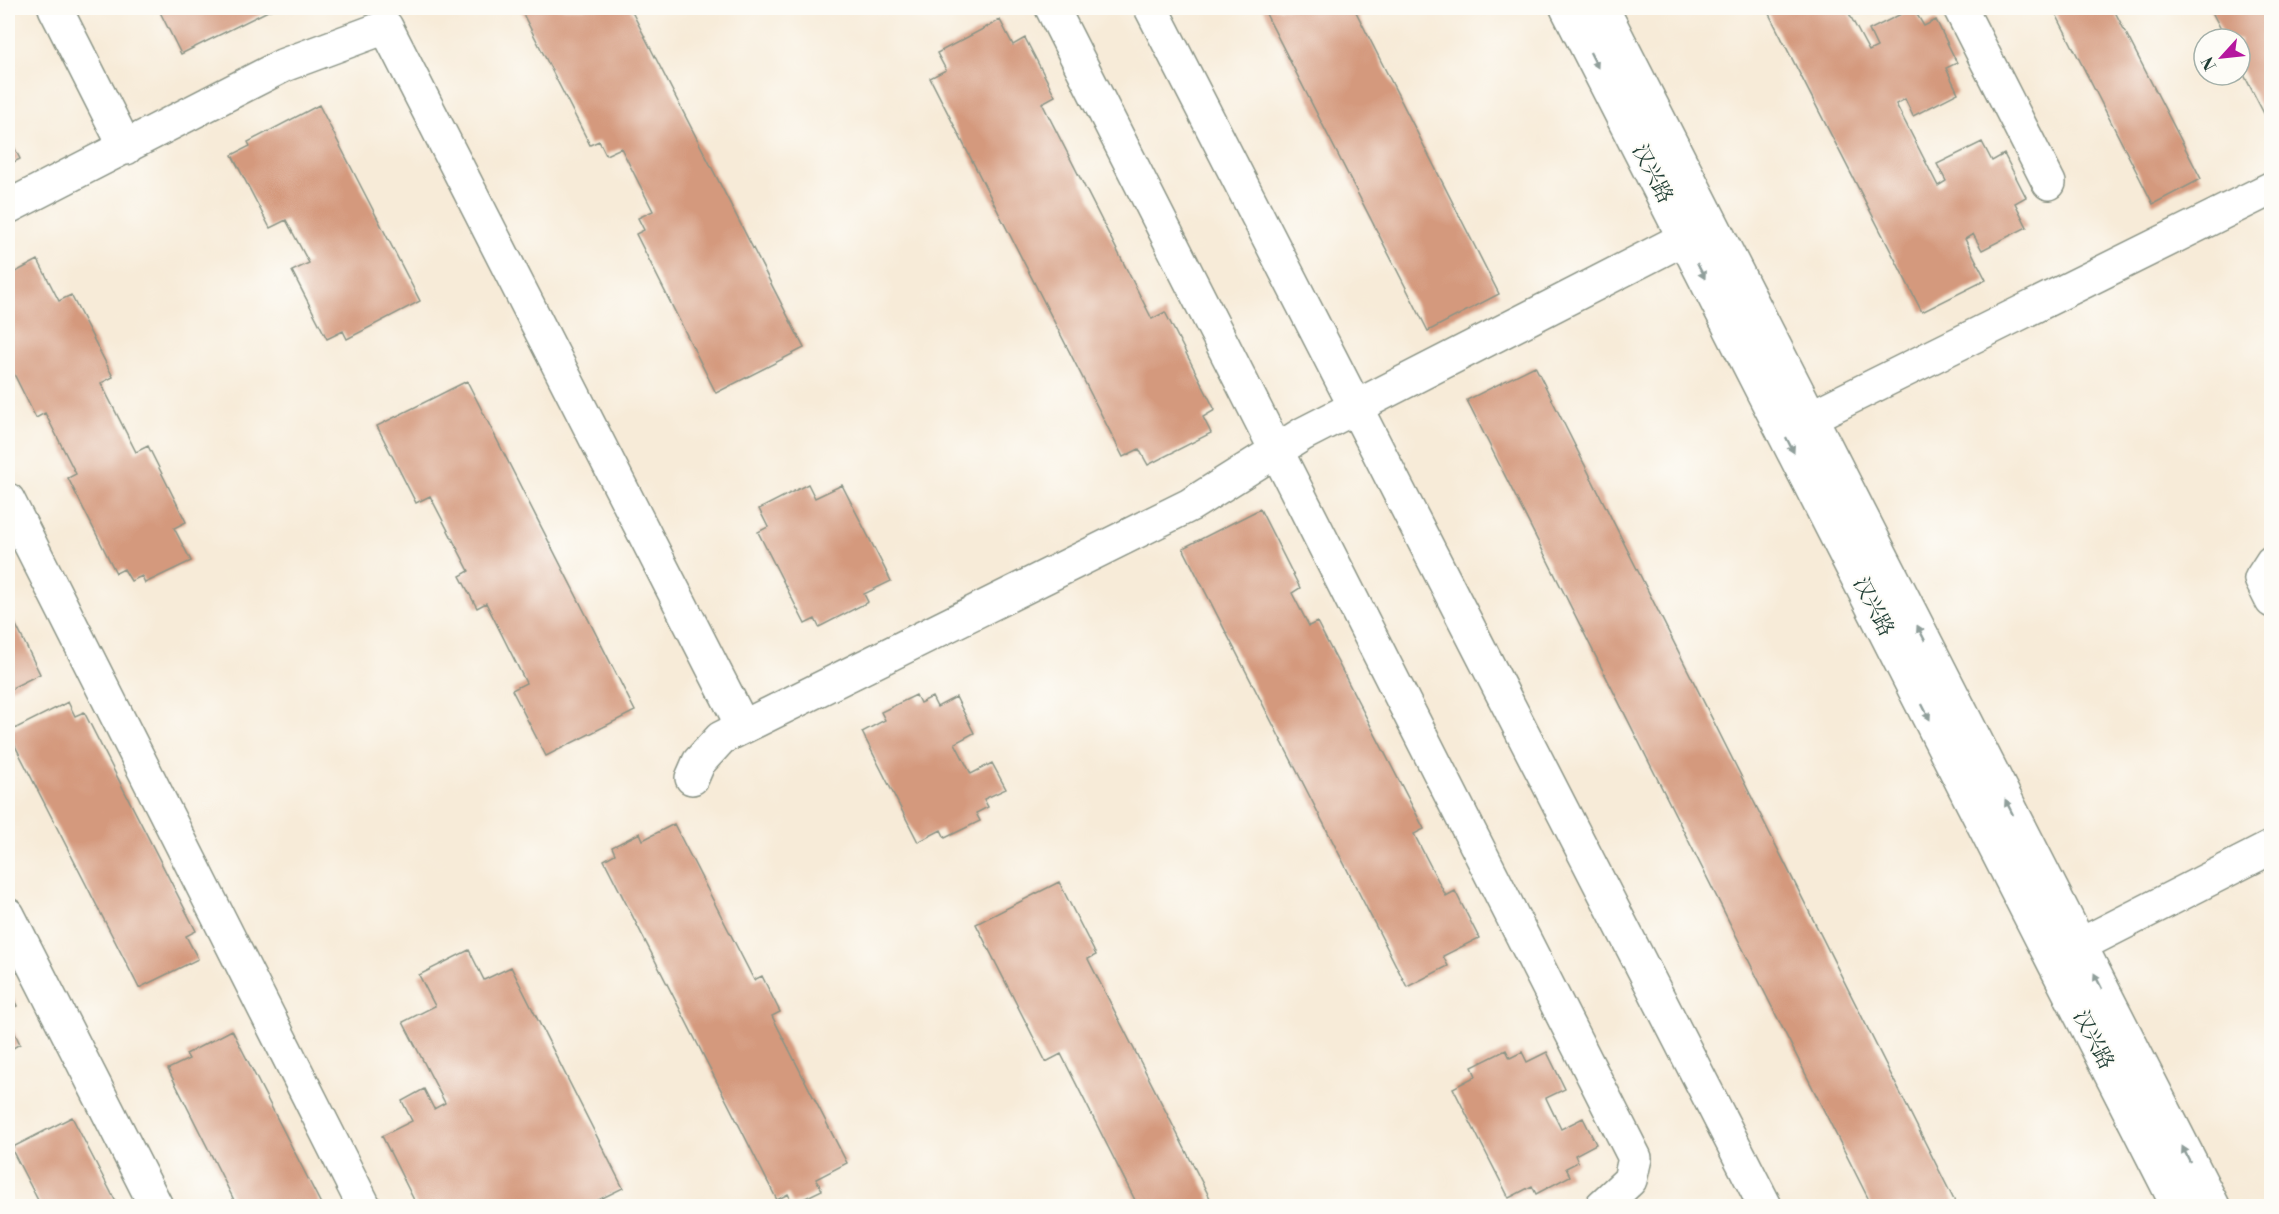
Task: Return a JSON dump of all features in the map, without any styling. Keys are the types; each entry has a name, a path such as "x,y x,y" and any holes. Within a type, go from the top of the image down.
{"street":[{"path":"56,8 126,148"},
{"path":"1052,8 1635,1158 1630,1180 1602,1206"},
{"path":"1151,8 1766,1206"},
{"name":"汉兴路","path":"1567,8 2178,1206"},
{"name":"汉兴路","path":"1602,8 2213,1206"},
{"path":"1959,8 2049,183"},
{"path":"8,207 284,65 386,27 743,727"},
{"path":"1811,417 2271,188"},
{"path":"692,778 699,762 721,738 1190,505 1276,451 1356,407 1685,238"},
{"path":"8,500 364,1206"},
{"path":"2271,562 2260,579 2271,600"},
{"path":"2080,945 2271,847"},
{"path":"8,915 156,1206"}],"building":[{"path":"158,8 274,8 181,54"},
{"path":"520,8 630,8 804,348 716,393 636,234 644,230 638,218 653,211 621,148 606,155 599,141 590,145"},
{"path":"1263,8 1354,8 1499,294 1428,331"},
{"path":"1766,8 1846,8 1869,51 1877,47 1869,30 1913,8 1924,26 1936,20 1957,63 1946,68 1958,93 1913,116 1905,99 1896,104 1938,186 1946,181 1937,164 1982,142 1992,161 2004,154 2026,197 2015,203 2027,227 1982,250 1973,234 1965,239 1986,280 1922,312"},
{"path":"2053,8 2113,8 2201,179 2153,204"},
{"path":"2210,8 2270,8 2272,10 2272,129 2250,87 2252,27 2220,27"},
{"path":"1000,20 1013,45 1025,38 1055,96 1042,103 1152,319 1165,312 1215,410 1203,417 1211,433 1148,465 1139,449 1123,457 930,78 946,70 937,53"},
{"path":"319,105 420,301 347,339 343,331 327,339 292,271 309,263 286,220 270,228 232,155 250,146 248,142"},
{"path":"8,135 20,159 8,165"},
{"path":"38,260 59,301 71,295 113,377 101,383 136,452 148,446 186,522 174,528 191,561 145,583 142,576 131,581 124,569 116,573 68,478 76,474 45,413 36,418 8,362 8,276"},
{"path":"1535,366 1957,1206 1872,1206 1467,400"},
{"path":"467,381 635,711 546,756 512,690 526,683 486,603 477,608 460,576 469,571 430,496 416,503 377,426"},
{"path":"808,484 815,498 842,485 891,581 864,594 868,602 819,627 815,619 805,624 758,532 768,527 759,509"},
{"path":"1260,509 1300,588 1292,593 1309,626 1317,622 1424,829 1414,834 1446,896 1455,891 1479,938 1443,956 1448,966 1407,987 1183,548"},
{"path":"8,609 40,674 8,690"},
{"path":"916,695 920,703 932,697 937,707 956,697 974,733 955,743 971,774 992,763 1006,789 984,799 988,807 976,813 980,821 945,838 941,830 918,842 862,732 885,720 881,712"},
{"path":"68,702 75,716 84,712 196,931 186,936 198,959 139,988 8,732"},
{"path":"674,824 754,980 762,976 780,1012 772,1016 847,1163 816,1179 822,1190 793,1204 788,1194 777,1200 604,860 615,854 612,847 640,833 643,840"},
{"path":"1059,882 1096,955 1088,959 1214,1206 1138,1206 1061,1054 1046,1062 976,924"},
{"path":"469,950 484,980 511,967 623,1188 586,1206 417,1206 382,1136 412,1121 402,1101 424,1089 434,1109 445,1103 403,1022 435,1006 419,975"},
{"path":"8,988 17,1006 8,1010"},
{"path":"8,1019 20,1044 8,1051"},
{"path":"232,1030 322,1206 237,1206 168,1069 189,1059 186,1054"},
{"path":"1506,1050 1510,1058 1522,1052 1527,1062 1547,1052 1565,1089 1546,1098 1561,1129 1583,1118 1596,1144 1575,1155 1578,1162 1566,1168 1570,1176 1536,1194 1532,1186 1509,1198 1453,1088 1476,1076 1472,1067"},
{"path":"72,1117 118,1206 41,1206 11,1148"}]}
